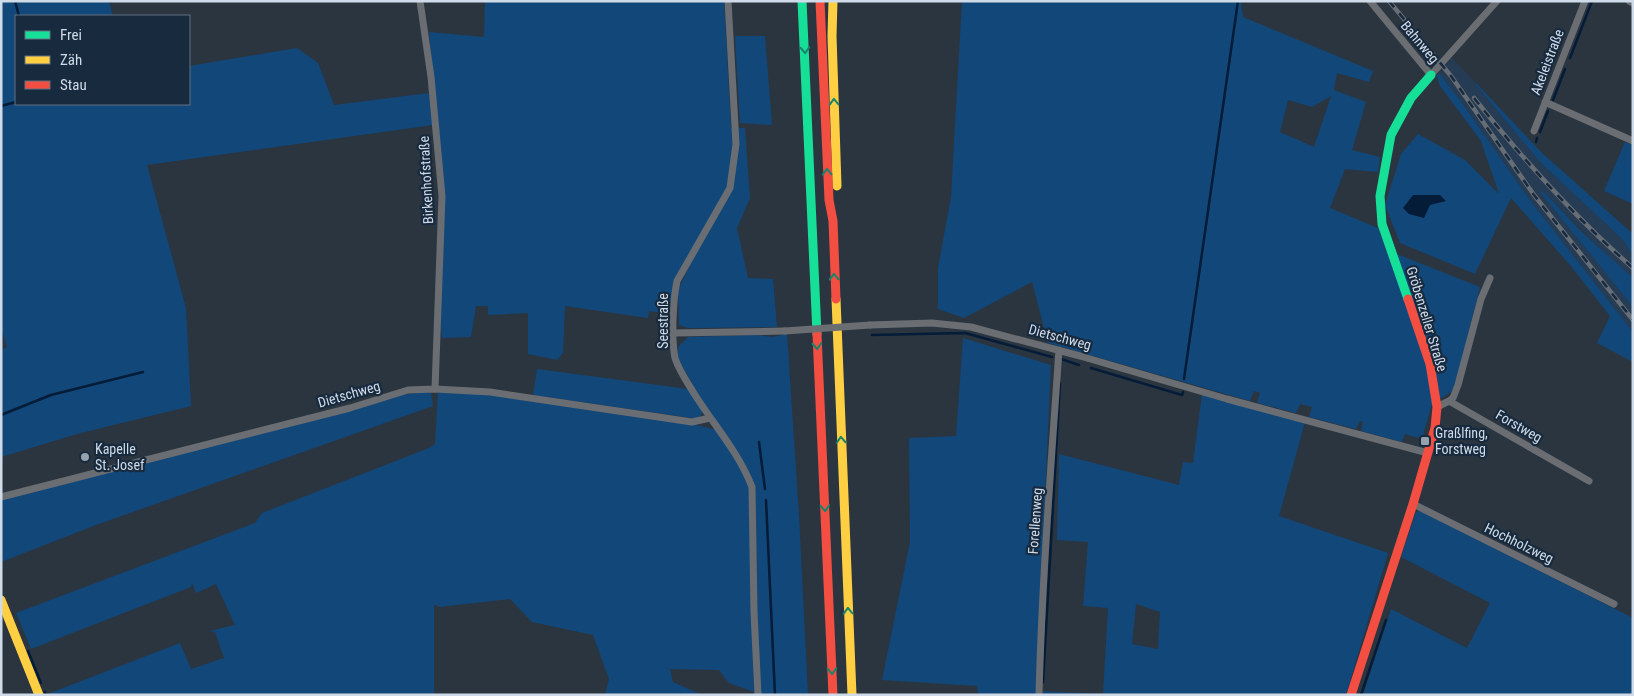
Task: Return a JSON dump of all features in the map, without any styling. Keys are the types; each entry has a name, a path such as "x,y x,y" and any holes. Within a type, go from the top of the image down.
{"main road":[{"path":"802,1 833,695"},
{"path":"820,1 829,200 833,221 852,695"},
{"path":"833,1 832,36 837,200 833,221"},
{"name":"Gröbenzeller Straße","path":"1351,695 1413,504 1435,428 1437,407 1430,364 1382,224 1380,196 1391,135 1411,98 1432,75"},
{"path":"1,600 39,695"}],"street":[{"name":"Birkenhofstraße","path":"420,1 442,196 435,388"},
{"name":"Seestraße","path":"728,1 736,144 730,188 677,281 674,297 675,357 682,374 745,469 752,487 754,612 758,695"},
{"name":"Bahnweg","path":"1370,1 1432,75"},
{"path":"1432,75 1497,1"},
{"name":"Akeleistraße","path":"1534,131 1584,1"},
{"path":"1545,102 1633,141"},
{"name":"Gröbenzeller Straße","path":"1449,401 1453,398 1458,385 1481,299 1490,278"},
{"name":"Dietschweg","path":"674,333 785,331 932,323 971,326 1227,399 1428,453"},
{"name":"Forellenweg","path":"1039,695 1045,557 1059,350"},
{"name":"Dietschweg","path":"1,497 350,408 408,390 435,388 490,392 692,422 710,418"},
{"path":"1437,407 1449,401"},
{"name":"Forstweg","path":"1449,401 1589,481"},
{"name":"Hochholzweg","path":"1413,504 1614,604"}],"shaded area":[{"path":"1,1 109,1 113,15 15,15 15,105 190,105 190,66 297,48 318,63 334,105 429,93 433,125 147,165 186,308 191,406 77,434 1,457 1,350 7,347 1,329"},
{"path":"485,1 724,1 731,128 745,128 750,198 737,228 748,278 773,279 777,327 688,328 679,325 678,290 705,234 677,278 671,314 649,311 648,318 565,306 563,353 557,360 528,354 528,313 488,315 488,306 476,306 471,337 442,338 440,318 445,198 429,32 484,37"},
{"path":"962,1 1243,1 1241,3 1243,17 1373,71 1369,82 1337,73 1334,90 1366,102 1352,150 1380,157 1378,172 1345,169 1330,208 1378,228 1387,250 1480,287 1454,390 1432,404 1422,439 1405,434 1402,442 1361,431 1363,422 1360,421 1356,429 1309,417 1312,407 1300,404 1296,413 1257,403 1260,393 1254,391 1250,401 1048,343 1032,282 964,318 938,309 938,268 951,197","holes":["1331,96 1314,147 1280,132 1288,100 1312,107"]},
{"path":"735,36 765,36 772,125 740,123"},
{"path":"1452,58 1476,83 1541,163 1623,240 1633,256 1633,278 1614,262 1543,191 1568,226 1633,307 1633,332 1529,199 1439,73"},
{"path":"1439,73 1529,199 1633,332 1633,362 1597,343 1610,316 1570,265 1511,198 1475,274 1400,243 1385,205 1401,154 1418,134 1465,160 1499,194 1481,141 1440,86 1437,76"},
{"path":"1476,83 1541,152 1633,234 1633,256 1623,240 1541,163"},
{"path":"1625,142 1633,145 1633,204 1604,191"},
{"path":"1543,191 1582,232 1633,278 1633,307 1541,193"},
{"path":"1413,195 1440,195 1446,201 1430,205 1424,218 1409,214 1403,208"},
{"path":"787,334 808,695 761,695 757,614 755,485 746,466 707,410 678,359 678,347 688,337 756,335 772,337"},
{"path":"963,338 1051,365 1036,691 1103,694 1108,608 1083,606 1088,542 1057,540 1059,454 1179,485 1183,462 1193,463 1202,394 1305,422 1279,516 1388,553 1346,695 978,695 977,686 882,680 910,542 909,438 956,436","holes":["1136,604 1160,612 1158,649 1132,644"]},
{"path":"537,369 688,389 703,410 700,418 691,418 533,395"},
{"path":"431,391 433,406 96,525 1,562 1,500 402,395"},
{"path":"438,392 490,395 688,423 717,430 737,459 750,486 754,692 729,683 719,670 670,669 673,682 702,695 605,695 609,679 593,635 532,622 510,599 439,607 434,604 434,695 50,695 50,693 180,643 191,669 224,658 215,632 209,631 235,625 216,584 196,593 192,583 191,587 31,649 16,613 255,523 262,513 429,448 435,444"},
{"path":"1420,511 1633,618 1633,695 1363,695 1391,609 1467,648 1490,603 1401,557 1416,512"}],"waterway":[{"path":"15,1 19,15"},
{"path":"1184,379 1238,1"},
{"path":"1570,58 1592,1"},
{"path":"1553,100 1565,69"},
{"path":"1,106 15,102"},
{"path":"1540,132 1548,111"},
{"path":"1536,142 1537,138"},
{"path":"872,335 965,333 1052,357"},
{"path":"1061,359 1079,365"},
{"path":"1091,368 1182,395 1183,392"},
{"path":"1,415 51,395 143,372"},
{"path":"1043,682 1060,383"},
{"path":"759,442 765,489"},
{"path":"766,500 775,695"},
{"path":"1361,695 1386,620"},
{"path":"28,651 41,683"}],"railway":[{"path":"1389,1 1451,76 1534,195 1633,320"},
{"path":"1474,98 1550,187 1611,249 1633,268"}],"traffic: fast":[{"path":"802,1 817,334"},
{"path":"1408,299 1382,224 1380,196 1391,135 1411,98 1431,75"}],"traffic: slow":[{"path":"833,1 832,36 837,186"},
{"path":"836,299 852,695"},
{"path":"1,600 39,695"}],"traffic: jam":[{"path":"820,1 829,200 833,221 836,299"},
{"path":"1351,695 1413,504 1435,428 1437,407 1430,364 1408,299"},
{"path":"817,334 833,695"}],"place":[{"name":"Graßlfing, Forstweg","path":"1425,441"},
{"name":"Kapelle St. Josef","path":"85,457"}]}
